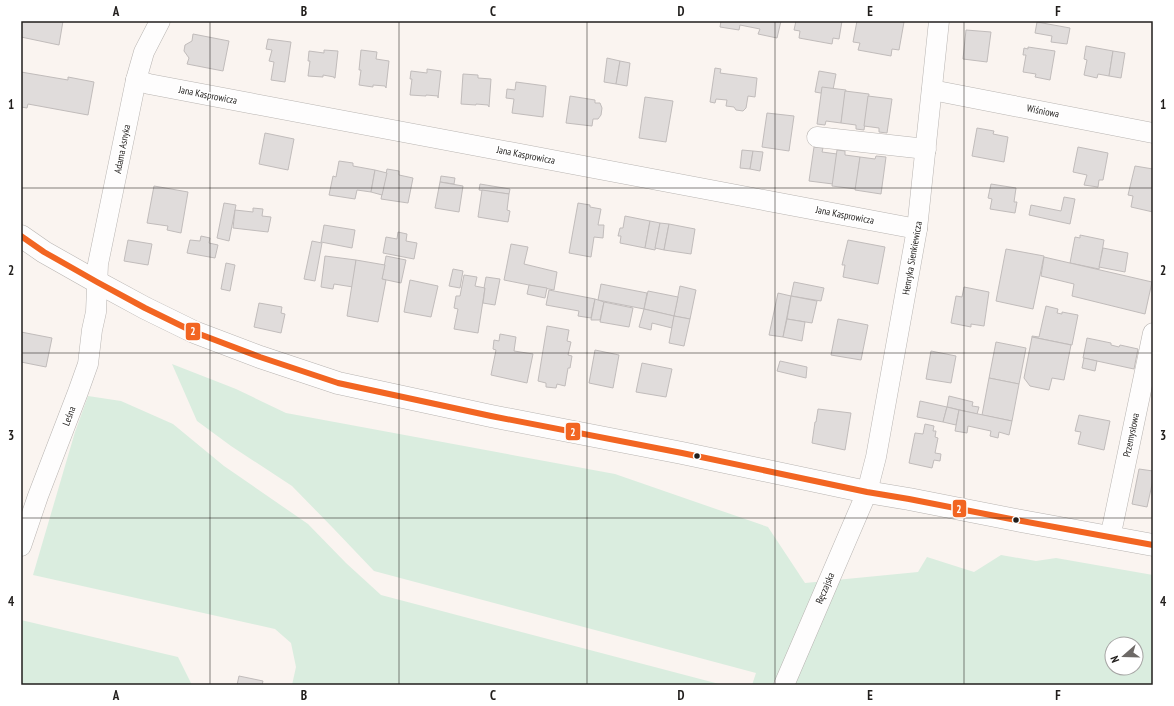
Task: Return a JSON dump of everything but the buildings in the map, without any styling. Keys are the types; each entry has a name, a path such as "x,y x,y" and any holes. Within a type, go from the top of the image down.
{"main road":[{"path":"21,236 44,252 97,282 144,308 194,332 260,357 338,383 491,416 682,453 866,492 1153,545"}],"street":[{"name":"Adama Asnyka","path":"97,282 98,264 136,80 144,52 160,21"},
{"name":"Henryka Sienkiewicza","path":"866,492 876,457 917,229 939,21"},
{"name":"Jana Kasprowicza","path":"136,80 917,229"},
{"name":"Wiśniowa","path":"932,90 1153,133"},
{"path":"817,137 926,148"},
{"name":"Leśna","path":"21,546 29,495 78,392 88,364 96,312 97,282"},
{"name":"Przemysłowa","path":"1110,538 1153,333"},
{"name":"Ręczajska","path":"784,685 866,492"}],"green space":[{"path":"172,364 236,389 286,413 615,474 768,527 805,583 918,572 927,557 974,572 1001,555 1036,561 1056,558 1153,575 1153,685 752,685 756,673 374,571 292,486 231,446 197,421"},
{"path":"88,396 121,401 173,424 224,466 308,524 346,563 381,595 723,685 292,685 296,667 291,643 275,629 33,575 75,432"},
{"path":"21,620 178,657 192,685 21,685"}],"transit line":[{"name":"2","path":"21,236 44,252 97,282 194,332 260,357 338,383 491,416 682,453 867,492 1153,545"}]}
